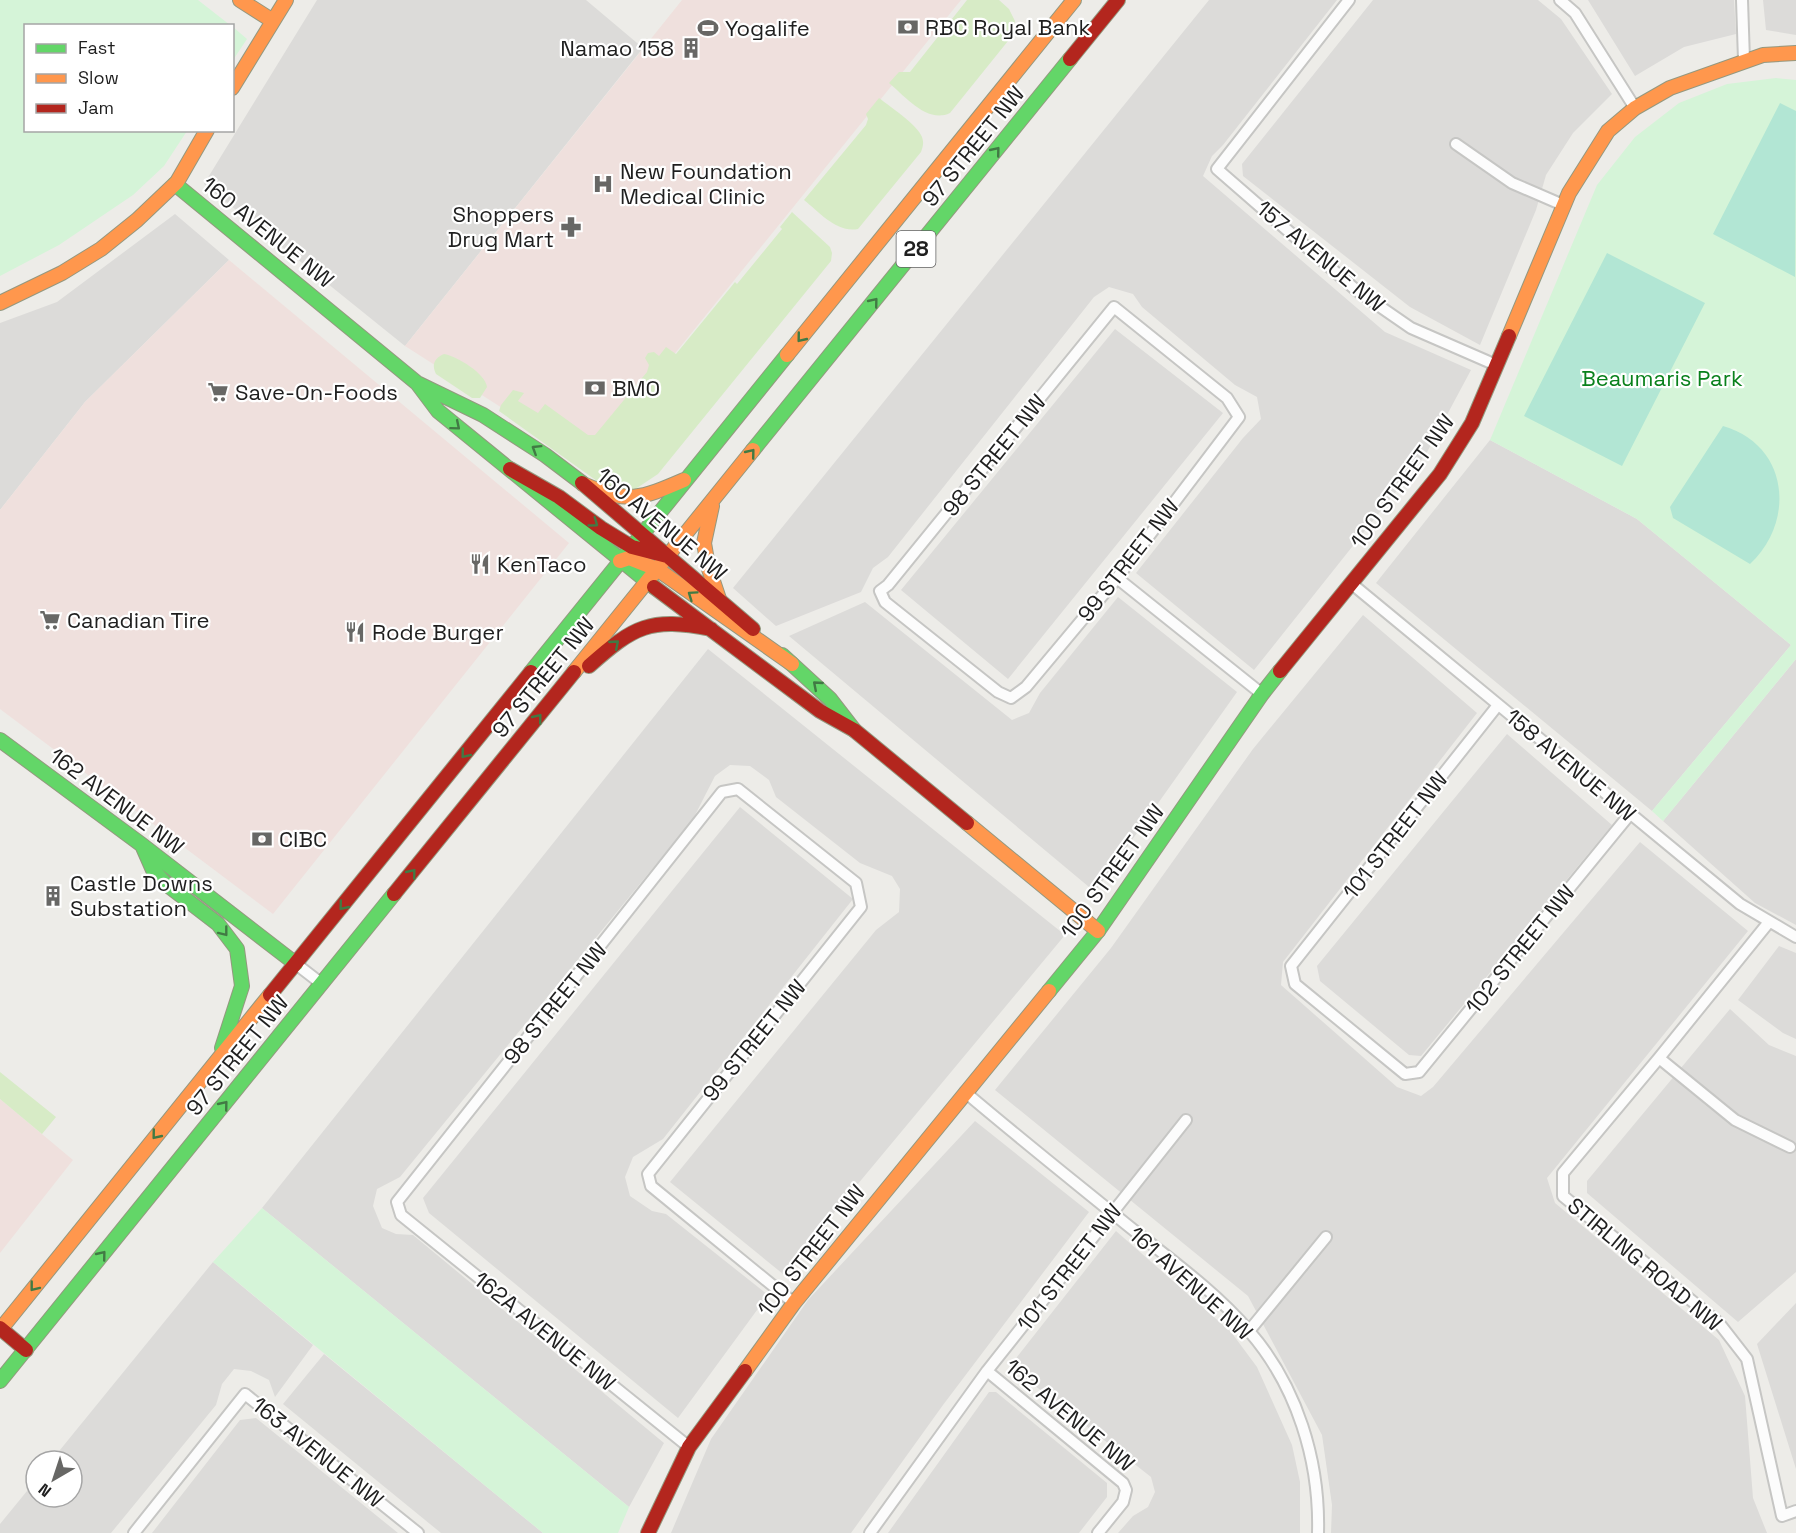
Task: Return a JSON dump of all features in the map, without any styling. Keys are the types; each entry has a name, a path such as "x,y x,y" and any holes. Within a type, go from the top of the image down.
{"main road":[{"path":"240,0 273,21"},
{"path":"234,85 286,0"},
{"name":"97 STREET NW","path":"0,1329 1074,0"},
{"name":"97 STREET NW","path":"0,1381 5,1364 26,1350 1118,0"},
{"name":"100 STREET NW","path":"648,1533 689,1447 794,1303 964,1092 1098,931 1262,694 1440,474 1472,423 1563,205 1608,131 1635,108 1670,88 1744,60 1763,55 1796,53"},
{"path":"0,303 30,290 103,248 138,220 176,184 206,132"},
{"name":"160 AVENUE NW","path":"176,184 417,383 438,411 620,561 820,711 854,730 1098,931"},
{"name":"160 AVENUE NW","path":"417,383 483,415 545,454 583,484 719,598 827,694 842,710 854,730"},
{"path":"510,470 559,497 601,528 632,547 667,556"},
{"path":"583,484 617,499 625,499 649,495 687,478"},
{"path":"714,499 704,543 708,566 719,598"},
{"path":"620,561 629,558 657,569 792,664"},
{"path":"555,696 622,637 635,630 662,623 711,629"},
{"name":"162 AVENUE NW","path":"0,740 142,845 296,964"},
{"path":"142,845 153,870 166,884 218,924 237,949 242,986 219,1057"},
{"path":"0,1329 26,1350"}],"street":[{"name":"157 AVENUE NW","path":"1349,0 1217,169 1356,290 1411,328 1496,365"},
{"path":"1560,0 1575,13 1635,108"},
{"path":"1742,0 1744,60"},
{"path":"1456,144 1512,183 1563,205"},
{"name":"99 STREET NW","path":"1011,698 1026,687 1117,578 1239,417 1227,398 1114,307"},
{"name":"98 STREET NW","path":"1011,698 998,692 885,602 880,591 888,585 1114,307"},
{"path":"1117,578 1262,694"},
{"name":"158 AVENUE NW","path":"1352,584 1740,904 1796,937"},
{"name":"101 STREET NW","path":"1405,1074 1295,984 1291,966 1498,705"},
{"name":"99 STREET NW","path":"722,792 738,789 856,884 861,907 648,1174 651,1186 794,1303"},
{"name":"98 STREET NW","path":"401,1215 397,1202 722,792"},
{"name":"102 STREET NW","path":"1405,1074 1419,1072 1630,814"},
{"name":"STIRLING ROAD NW","path":"1770,922 1563,1173 1563,1196 1719,1323 1747,1359 1782,1516 1796,1511"},
{"name":"162 AVENUE NW","path":"296,964 322,984"},
{"path":"1659,1058 1735,1120 1790,1147"},
{"name":"161 AVENUE NW","path":"964,1092 1206,1289 1250,1331 1283,1382 1304,1429 1317,1495 1317,1533"},
{"name":"101 STREET NW","path":"870,1533 987,1371 1186,1120"},
{"name":"162A AVENUE NW","path":"401,1215 689,1447"},
{"path":"1250,1331 1326,1237"},
{"name":"162 AVENUE NW","path":"987,1371 1120,1479 1126,1490 1123,1502 1098,1533"},
{"name":"163 AVENUE NW","path":"134,1533 245,1395 418,1533"}],"shaded area":[{"path":"317,0 586,0 643,48 405,346 204,184"},
{"path":"682,0 961,0 587,462 405,346"},
{"path":"1209,0 1337,0 1212,156 1203,176 1385,332 1471,370 1426,454 1254,670 1136,573 1243,438 1261,419 1257,397 1235,385 1142,307 1133,294 1109,287 1094,297 888,557 873,568 861,592 776,626 733,588"},
{"path":"1373,0 1538,0 1561,19 1612,94 1573,133 1546,175 1536,210 1480,345 1410,307 1243,176 1242,164"},
{"path":"1588,0 1734,0 1736,34 1684,47 1635,76"},
{"path":"1763,0 1796,0 1796,35 1766,30"},
{"path":"175,214 229,260 85,402 0,510 0,323 57,302"},
{"path":"229,260 569,543 273,914 0,709 0,510 85,402"},
{"path":"1115,329 1223,413 1008,679 901,590"},
{"path":"1490,440 1637,519 1791,645 1652,811 1376,583"},
{"path":"1118,597 1237,692 1095,892 789,636 865,602 1012,720 1029,713 1040,693"},
{"path":"1363,615 1477,713 1283,962 1281,985 1397,1087 1421,1096 1433,1087 1640,842 1748,931 1547,1178 1555,1203 1719,1340 1745,1396 1753,1498 1767,1533 1331,1533 1332,1505 1322,1435 1248,1296 995,1090 1111,948 1253,749"},
{"path":"708,649 1065,935 783,1274 670,1182 876,930 899,912 900,889 892,876 860,863 776,797 769,780 750,766 730,765 715,776 693,819 400,1177 377,1189 373,1206 382,1228 396,1234 413,1235 664,1443 629,1507 262,1208"},
{"path":"1796,659 1796,925 1755,903 1663,821"},
{"path":"1507,734 1612,825 1421,1056 1409,1055 1320,981 1317,966"},
{"path":"740,807 853,899 663,1139 633,1157 625,1177 630,1196 652,1211 666,1214 768,1295 678,1418 429,1213 423,1198"},
{"path":"1779,946 1796,953 1796,1039 1783,1033 1738,1000"},
{"path":"1730,1009 1769,1045 1796,1056 1796,1272 1738,1322 1587,1193 1587,1181"},
{"path":"0,1099 73,1160 0,1253"},
{"path":"975,1121 1089,1212 943,1405 851,1533 671,1533 711,1439 808,1300"},
{"path":"1116,1231 1231,1332 1257,1367 1292,1445 1300,1482 1300,1533 1118,1533 1133,1516 1148,1507 1155,1492 1151,1477 1010,1366"},
{"path":"213,1262 313,1345 275,1397 269,1380 251,1371 234,1369 222,1384 216,1405 111,1533 0,1533 0,1524 24,1495 24,1509 84,1509 84,1449 61,1449"},
{"path":"1796,1303 1796,1469 1757,1344"},
{"path":"324,1354 543,1533 441,1533 283,1404"},
{"path":"989,1392 996,1392 1107,1483 1107,1497 1079,1533 888,1533"},
{"path":"256,1418 398,1533 152,1533 240,1420"}],"green space":[{"path":"0,0 198,0 229,24 24,24 24,132 186,132 164,166 133,195 59,245 0,276"},
{"path":"967,0 999,0 1009,9 1015,21 1012,36 950,113 933,115 917,107 889,83 899,72 910,72"},
{"path":"234,28 247,39 234,58"},
{"name":"Beaumaris Park","path":"1776,78 1796,80 1796,659 1663,821 1652,811 1791,645 1637,519 1490,440 1597,185 1635,137 1679,103 1727,84"},
{"path":"879,98 903,116 919,132 923,143 921,152 858,229 843,228 829,221 804,200 866,125 868,119 866,114"},
{"path":"1780,103 1796,111 1795,277 1713,234"},
{"path":"792,212 830,247 831,261 658,474 631,492 604,486 499,411 513,390 524,393 518,401 538,413 545,404 588,435 595,435 647,372 649,365 645,358 648,353 654,352 659,356 666,347 676,354 782,229 780,227"},
{"path":"1607,253 1705,303 1622,466 1524,416"},
{"path":"444,354 463,362 482,377 487,387 480,398 472,398 436,374 435,362"},
{"path":"1723,426 1745,436 1762,450 1773,467 1778,486 1779,506 1774,527 1765,547 1750,564 1673,518 1670,507"},
{"path":"0,1072 56,1117 42,1134 0,1099"},
{"path":"262,1208 629,1507 618,1533 543,1533 213,1262"}],"traffic: fast":[{"path":"753,450 1070,59"},
{"path":"175,184 417,383 483,415 545,455 582,483"},
{"path":"531,672 787,355"},
{"path":"417,383 438,411 654,587"},
{"path":"782,655 830,699 854,730"},
{"path":"1049,991 1098,931 1280,671"},
{"path":"0,740 142,845 296,964"},
{"path":"142,845 153,870 166,884 218,924 237,949 242,986 222,1048"},
{"path":"0,1381 394,894"}],"traffic: slow":[{"path":"240,0 273,21"},
{"path":"234,85 286,0"},
{"path":"787,355 1074,0"},
{"path":"1509,336 1569,193 1608,131 1635,108 1670,88 1763,55 1796,53"},
{"path":"0,303 62,273 101,249 137,220 177,182 206,132"},
{"path":"574,672 753,450"},
{"path":"583,484 612,494 634,497 684,480"},
{"path":"712,506 704,543 708,566 719,599"},
{"path":"620,561 629,558 657,569 792,664"},
{"path":"967,823 1098,931"},
{"path":"745,1371 794,1303 1049,991"},
{"path":"0,1330 270,995"}],"traffic: jam":[{"path":"1070,59 1118,0"},
{"path":"1280,671 1440,474 1472,423 1509,336"},
{"path":"510,469 559,497 601,528 632,547 667,556"},
{"path":"582,483 753,629"},
{"path":"654,587 820,711 854,730 967,823"},
{"path":"589,666 618,642 644,628 673,624 711,629"},
{"path":"270,995 531,672"},
{"path":"394,894 574,672"},
{"path":"0,1328 26,1350"},
{"path":"648,1533 689,1447 745,1371"}],"place":[{"name":"RBC Royal Bank","path":"908,27"},
{"name":"Yogalife","path":"708,28"},
{"name":"Namao 158","path":"691,48"},
{"name":"New Foundation Medical Clinic","path":"603,184"},
{"name":"Shoppers Drug Mart","path":"571,227"},
{"name":"BMO","path":"595,388"},
{"name":"Save-On-Foods","path":"218,392"},
{"name":"KenTaco","path":"480,564"},
{"name":"Canadian Tire","path":"50,620"},
{"name":"Rode Burger","path":"355,632"},
{"name":"CIBC","path":"262,839"},
{"name":"Castle Downs Substation","path":"53,896"}]}
